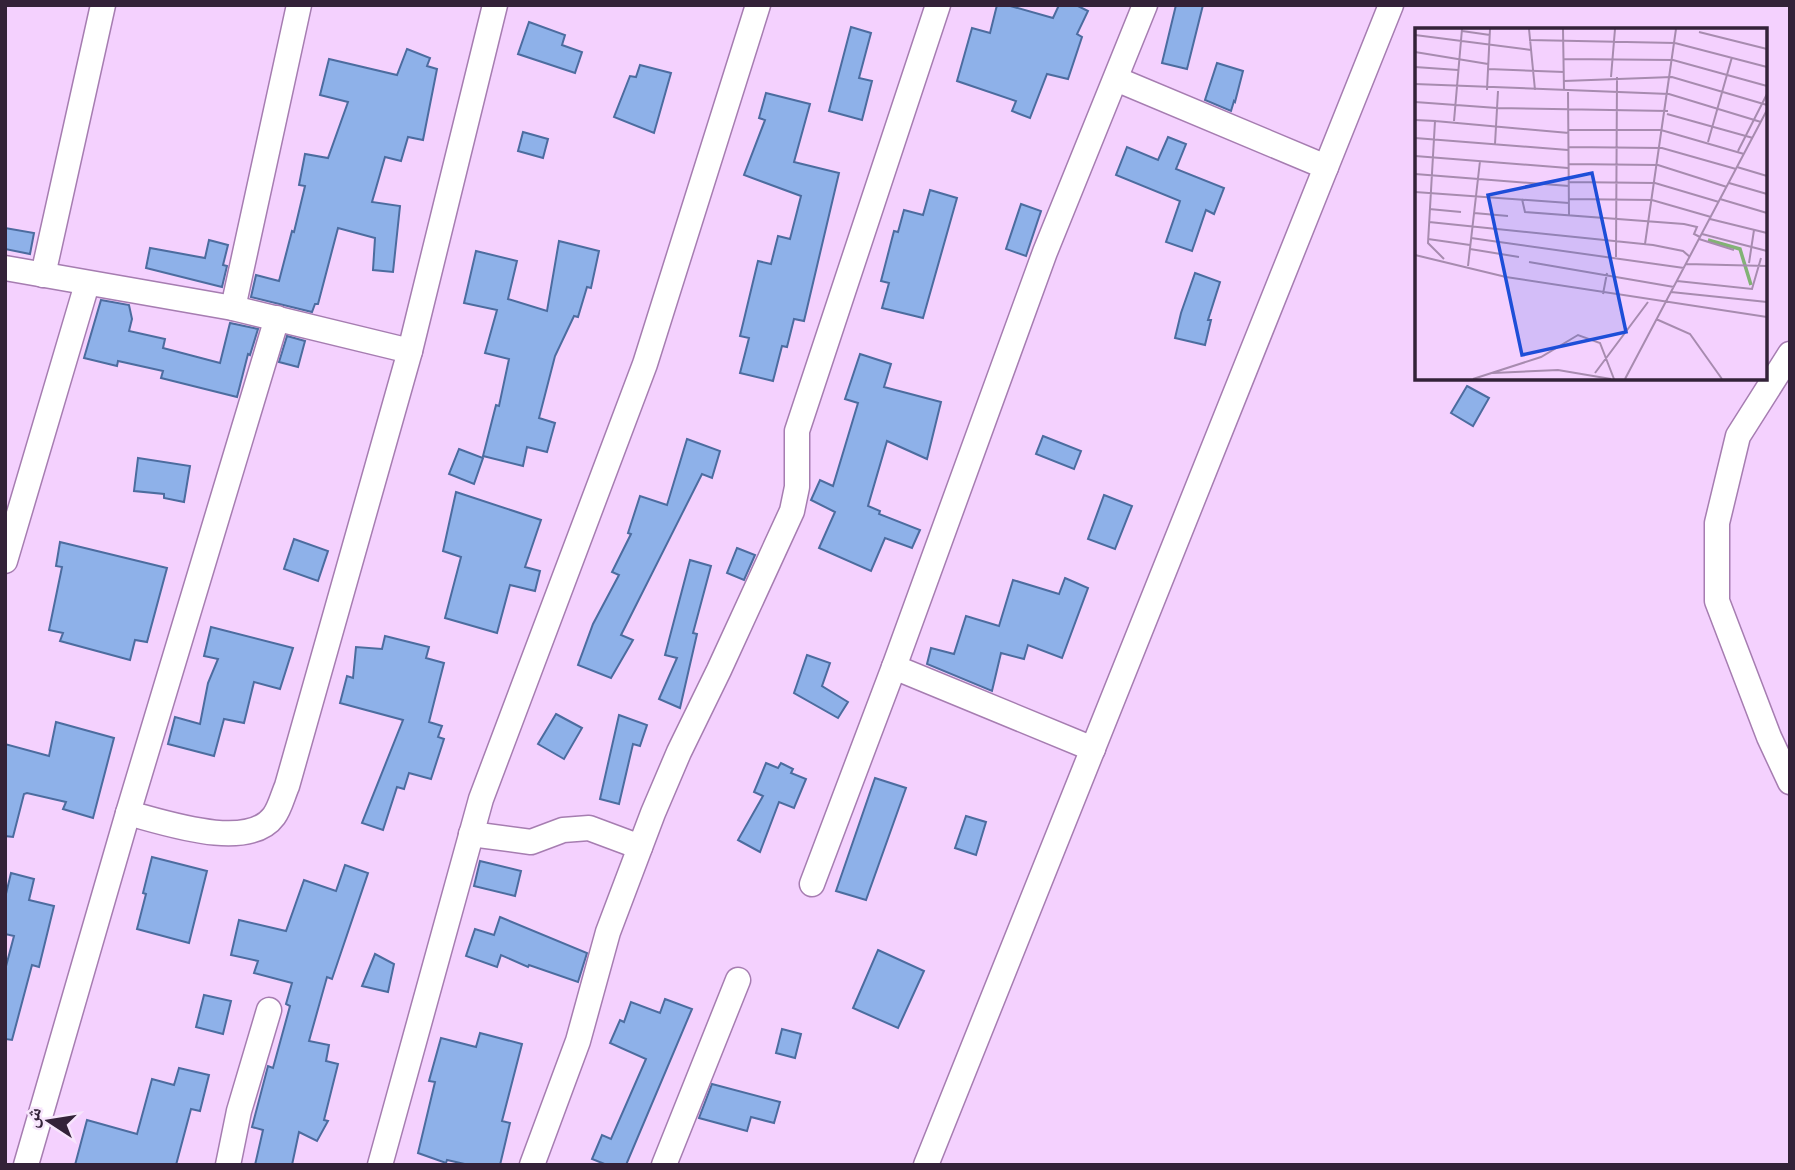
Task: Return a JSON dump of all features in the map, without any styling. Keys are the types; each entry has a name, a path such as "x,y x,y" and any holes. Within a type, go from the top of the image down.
{"street":[{"path":"43,275 103,5"},
{"path":"233,308 299,5"},
{"path":"128,813 192,830 248,833 274,817 287,786 410,351 495,5"},
{"path":"380,1165 481,799 645,365 758,5"},
{"path":"532,1165 578,1041 608,932 640,847 679,752 792,511 797,487 797,431 938,5"},
{"path":"812,884 1045,252 1145,5"},
{"path":"926,1165 1391,5"},
{"path":"1116,79 1326,167"},
{"path":"5,268 233,308 410,351"},
{"path":"5,561 87,284"},
{"path":"26,1165 128,813 277,318"},
{"path":"1790,354 1738,436 1717,523 1717,601 1769,737 1790,782"},
{"path":"894,667 1093,749"},
{"path":"471,834 531,842 563,830 589,828 640,847"},
{"path":"664,1165 738,980"},
{"path":"228,1165 239,1111 269,1010"}],"building":[{"path":"997,5 1007,5 1053,18 1059,5 1076,5 1088,11 1077,34 1082,37 1068,79 1047,74 1030,118 1012,111 1016,101 957,81 972,28 990,33"},
{"path":"1176,5 1203,5 1187,69 1162,63"},
{"path":"529,22 565,35 562,45 582,52 575,73 518,54"},
{"path":"851,27 871,33 859,78 872,81 862,120 829,111"},
{"path":"407,49 430,58 427,66 437,69 423,140 408,137 401,161 385,157 372,202 400,206 393,272 373,270 375,238 338,228 318,304 315,304 312,312 251,297 256,275 279,281 305,186 299,185 305,154 328,158 348,102 320,95 329,59 397,75"},
{"path":"1217,63 1243,71 1231,111 1205,100"},
{"path":"640,65 671,73 654,133 614,117 630,76 636,77"},
{"path":"766,93 810,104 794,162 839,173 804,321 794,319 787,347 782,346 773,381 740,373 749,338 740,336 758,261 771,264 778,236 790,239 801,196 744,175 765,120 759,118"},
{"path":"523,132 548,139 543,158 518,151"},
{"path":"1168,137 1186,144 1176,169 1224,188 1214,214 1206,210 1192,251 1166,242 1180,201 1116,175 1127,147 1158,160"},
{"path":"930,190 957,198 923,318 882,308 889,283 881,281 894,231 898,232 904,210 923,215"},
{"path":"1021,204 1041,211 1026,256 1006,249"},
{"path":"5,228 34,233 30,254 5,249"},
{"path":"209,240 228,245 223,265 227,266 222,287 146,268 150,248 205,258"},
{"path":"559,241 599,251 591,288 587,287 578,317 574,316 555,356 539,418 555,423 547,452 527,447 523,466 483,456 496,405 499,406 509,359 485,353 497,310 464,303 476,251 517,261 508,299 547,311"},
{"path":"1195,273 1220,282 1208,320 1211,320 1205,345 1175,338"},
{"path":"101,300 129,305 132,319 129,331 165,339 163,348 220,363 230,323 258,329 250,355 248,354 237,397 161,378 163,371 118,361 117,366 84,358"},
{"path":"287,336 305,341 298,367 279,362"},
{"path":"860,354 891,364 884,387 941,402 927,459 887,441 868,506 880,511 879,514 920,530 912,548 885,538 871,571 819,548 835,512 811,500 820,480 833,486 858,403 845,399"},
{"path":"1467,386 1489,398 1473,426 1451,413"},
{"path":"1043,436 1081,451 1074,469 1036,454"},
{"path":"687,439 720,451 712,478 702,474 621,635 633,640 611,678 578,665 593,624 619,575 612,572 631,534 628,533 640,496 667,505"},
{"path":"459,449 483,458 474,484 449,474"},
{"path":"138,458 190,466 184,502 164,498 164,494 134,491"},
{"path":"456,492 541,520 525,567 540,571 535,591 510,585 497,633 445,618 461,557 443,551"},
{"path":"1104,495 1132,506 1115,549 1088,539"},
{"path":"294,539 328,551 318,581 284,569"},
{"path":"60,542 167,568 147,642 135,640 130,660 60,641 63,633 49,630 62,567 56,566"},
{"path":"737,548 755,555 744,580 727,573"},
{"path":"690,560 711,566 693,633 697,634 680,708 659,699 677,658 665,655"},
{"path":"1065,578 1088,588 1062,658 1028,645 1024,659 1001,653 992,691 927,664 931,648 954,654 966,616 999,626 1013,580 1059,594"},
{"path":"211,627 293,648 280,689 254,682 244,723 224,719 214,756 168,744 175,717 200,724 208,683 218,659 204,656"},
{"path":"385,636 429,647 426,658 444,663 429,722 442,726 438,737 444,739 431,779 409,773 404,789 397,787 383,830 362,823 403,720 340,703 347,676 353,678 356,647 382,649"},
{"path":"807,655 830,663 822,686 848,702 838,718 794,693"},
{"path":"556,714 582,728 564,759 538,744"},
{"path":"619,715 647,725 640,746 633,744 619,804 600,799"},
{"path":"56,722 114,738 93,818 63,809 66,802 27,793 24,794 13,837 5,836 5,744 49,756"},
{"path":"766,763 778,768 781,763 793,769 791,773 806,779 794,808 779,802 760,852 738,840 763,796 754,792"},
{"path":"875,778 906,788 866,900 836,891"},
{"path":"966,816 986,822 976,855 955,848"},
{"path":"152,857 207,871 189,943 137,929"},
{"path":"480,861 521,871 515,896 474,886"},
{"path":"345,865 368,873 332,979 327,977 309,1041 329,1045 326,1061 338,1064 324,1120 328,1121 317,1141 299,1132 292,1165 255,1165 263,1130 252,1127 268,1066 273,1068 290,1006 286,1004 292,983 254,973 258,961 231,955 239,920 286,931 304,880 336,891"},
{"path":"11,873 34,879 29,900 54,906 39,967 32,965 12,1040 5,1039 5,970 14,936 5,934 5,898"},
{"path":"500,917 587,953 578,982 529,965 528,967 501,955 497,967 466,956 475,929 494,935"},
{"path":"878,950 924,971 898,1028 853,1008"},
{"path":"375,954 394,964 388,992 362,986"},
{"path":"204,995 231,1001 223,1034 196,1027"},
{"path":"665,999 692,1009 626,1165 607,1165 592,1159 602,1135 611,1139 646,1059 610,1043 620,1020 624,1022 631,1002 660,1013"},
{"path":"782,1029 801,1034 795,1058 776,1053"},
{"path":"480,1033 522,1044 502,1121 510,1123 500,1165 469,1165 447,1160 446,1163 418,1153 435,1082 429,1081 441,1038 476,1047"},
{"path":"179,1068 209,1075 200,1111 191,1109 176,1165 75,1165 87,1120 137,1134 152,1079 174,1085"},
{"path":"712,1084 780,1102 774,1123 751,1117 747,1131 699,1118"}]}
